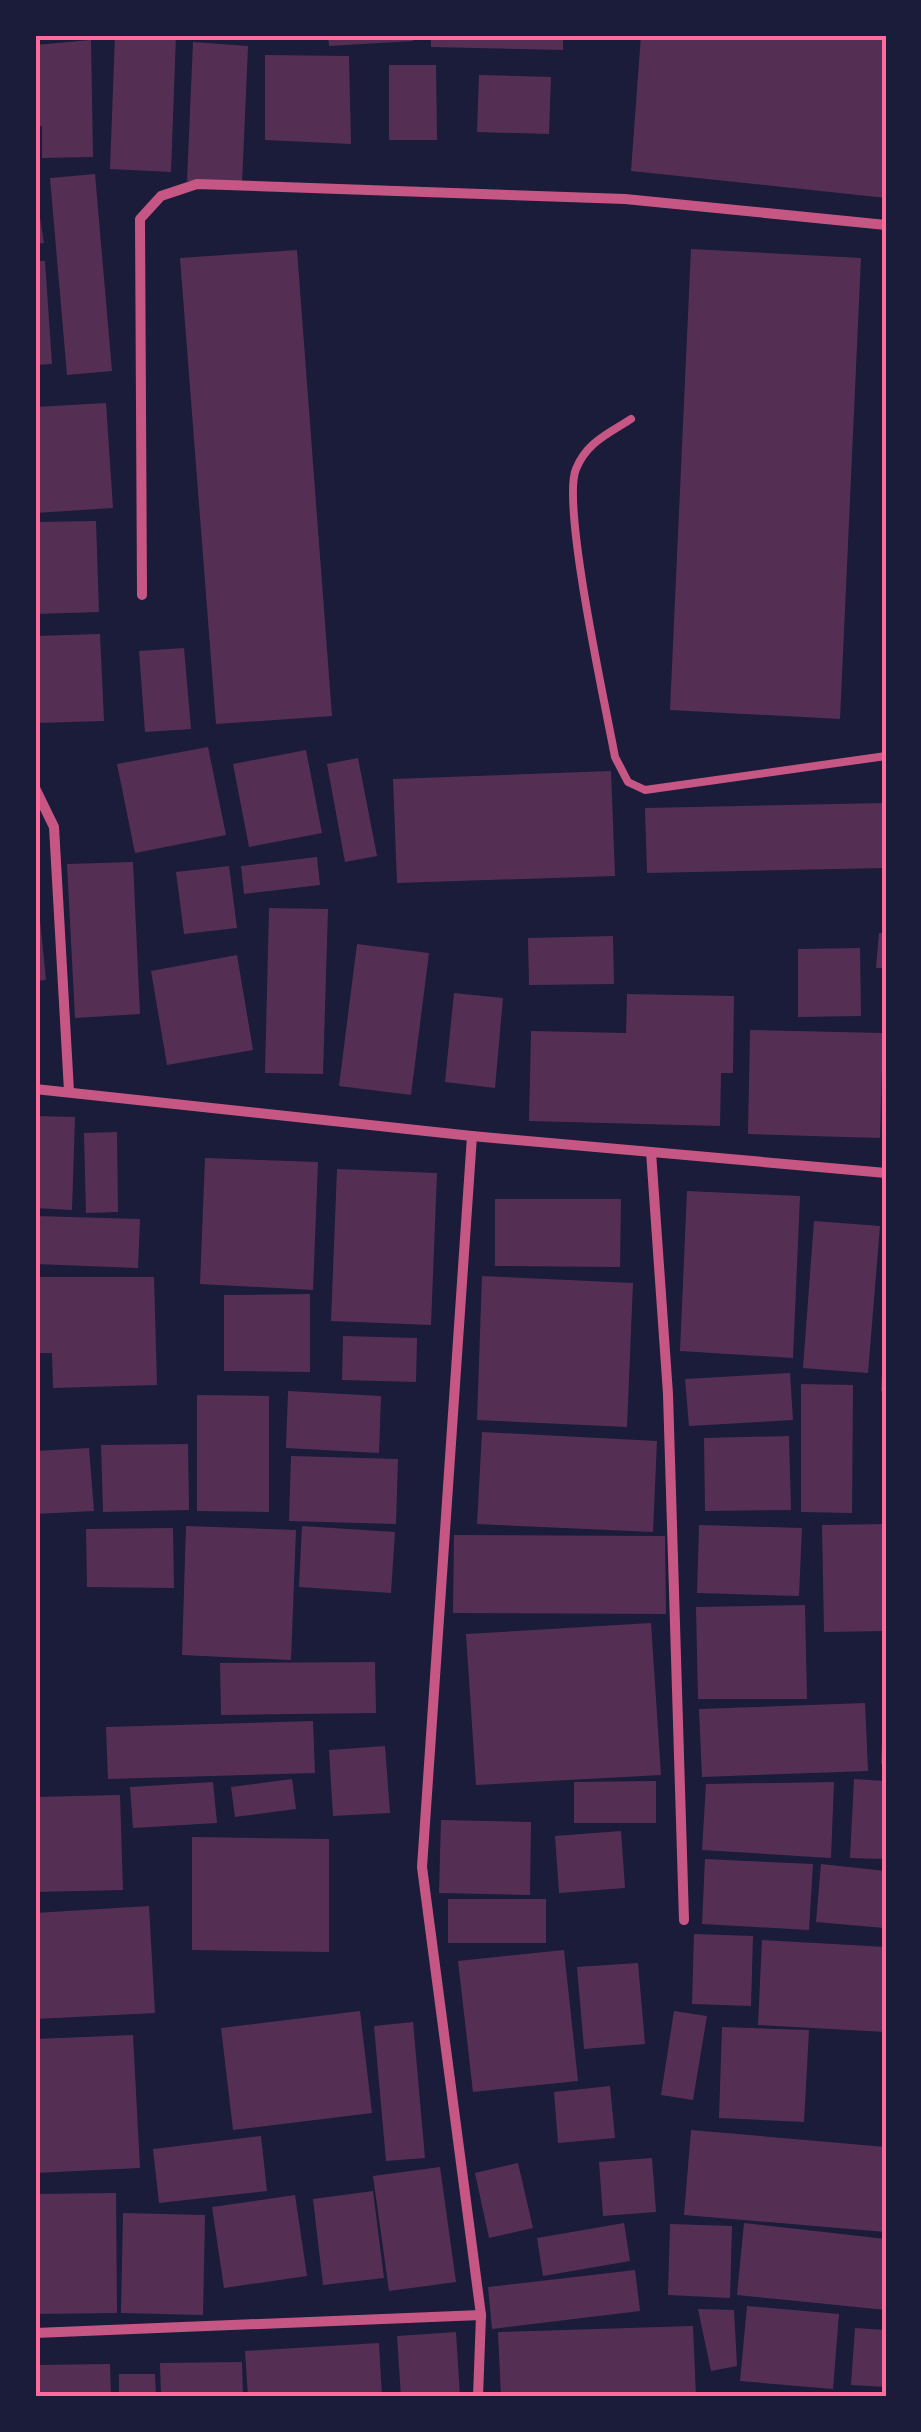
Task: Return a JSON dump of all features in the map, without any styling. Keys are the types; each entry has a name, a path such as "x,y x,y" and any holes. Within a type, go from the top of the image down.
{"street":[{"path":"142,596 140,218 161,196 196,184 626,200 886,224"},
{"path":"35,788 54,827 69,1091"},
{"path":"35,1089 472,1136 886,1173"},
{"path":"472,1136 422,1867 480,2315 478,2397"},
{"path":"650,1152 668,1394 684,1920"},
{"path":"35,2333 480,2315"}],"lane":[{"path":"632,420 589,444 574,473 579,559 615,757 628,782 644,790 886,756"}],"building":[{"path":"115,35 176,35 171,172 110,169"},
{"path":"328,35 412,35 413,41 329,46"},
{"path":"431,35 563,35 563,50 431,47"},
{"path":"641,35 886,35 886,198 631,171"},
{"path":"91,40 93,157 42,158 42,126 35,126 35,45"},
{"path":"193,42 248,46 242,184 187,181"},
{"path":"265,55 349,56 351,144 265,140"},
{"path":"389,65 436,65 437,140 389,140"},
{"path":"479,75 551,77 549,134 477,132"},
{"path":"95,174 112,371 67,375 50,178"},
{"path":"35,186 44,243 35,244"},
{"path":"691,249 861,258 840,719 670,710"},
{"path":"297,250 332,716 216,724 180,258"},
{"path":"35,261 45,261 52,364 35,365"},
{"path":"106,403 113,508 35,513 35,407"},
{"path":"96,521 99,612 35,614 35,522"},
{"path":"100,634 104,721 35,723 35,636"},
{"path":"184,648 191,729 145,732 139,651"},
{"path":"208,747 226,835 135,853 117,764"},
{"path":"306,750 322,833 249,847 233,764"},
{"path":"358,758 377,856 345,862 327,764"},
{"path":"611,771 615,876 397,883 393,779"},
{"path":"886,803 886,868 647,873 645,808"},
{"path":"317,857 320,885 244,894 241,866"},
{"path":"133,862 140,1014 75,1018 67,864"},
{"path":"229,866 237,928 184,934 176,872"},
{"path":"35,870 46,980 35,981"},
{"path":"269,908 328,909 323,1074 265,1073"},
{"path":"879,933 886,933 886,968 876,968"},
{"path":"613,936 614,984 529,985 528,938"},
{"path":"357,944 429,953 411,1095 339,1086"},
{"path":"860,948 861,1016 798,1017 798,949"},
{"path":"237,955 253,1050 167,1065 151,971"},
{"path":"454,993 503,998 495,1088 445,1082"},
{"path":"627,994 734,996 733,1073 721,1073 720,1126 529,1121 531,1031 626,1033"},
{"path":"750,1030 883,1033 880,1138 748,1134"},
{"path":"35,1116 75,1117 72,1210 35,1208"},
{"path":"117,1132 118,1212 86,1213 84,1133"},
{"path":"205,1158 318,1162 313,1290 200,1284"},
{"path":"337,1169 437,1173 431,1325 331,1321"},
{"path":"687,1191 800,1196 793,1358 680,1351"},
{"path":"495,1199 621,1199 620,1267 495,1266"},
{"path":"35,1216 140,1219 138,1268 35,1264"},
{"path":"814,1221 880,1226 868,1373 803,1368"},
{"path":"482,1276 633,1283 627,1427 477,1420"},
{"path":"35,1277 154,1277 157,1385 53,1388 52,1353 35,1353"},
{"path":"310,1294 310,1372 224,1371 224,1295"},
{"path":"343,1336 417,1338 416,1382 342,1380"},
{"path":"886,1354 886,1392 881,1391"},
{"path":"790,1373 793,1420 689,1426 685,1379"},
{"path":"801,1384 853,1385 852,1513 801,1512"},
{"path":"288,1391 381,1396 379,1453 286,1448"},
{"path":"197,1395 269,1396 269,1512 197,1511"},
{"path":"482,1432 657,1441 653,1532 477,1524"},
{"path":"789,1436 791,1510 705,1511 704,1438"},
{"path":"188,1444 189,1510 103,1512 101,1445"},
{"path":"89,1448 94,1511 35,1514 35,1451"},
{"path":"291,1456 398,1459 396,1524 289,1521"},
{"path":"886,1524 886,1631 824,1632 822,1525"},
{"path":"699,1525 802,1528 799,1596 697,1593"},
{"path":"186,1526 296,1530 291,1660 182,1655"},
{"path":"302,1526 395,1532 391,1593 299,1587"},
{"path":"173,1528 174,1588 87,1587 86,1529"},
{"path":"454,1535 665,1536 666,1614 453,1613"},
{"path":"805,1605 807,1699 698,1699 696,1607"},
{"path":"651,1623 661,1775 476,1785 466,1634"},
{"path":"375,1662 376,1713 221,1715 220,1663"},
{"path":"865,1703 868,1771 702,1777 699,1709"},
{"path":"886,1717 886,1764 881,1764"},
{"path":"313,1721 315,1773 108,1779 106,1727"},
{"path":"385,1746 390,1813 333,1816 329,1750"},
{"path":"292,1779 296,1809 235,1817 231,1787"},
{"path":"854,1779 886,1781 886,1859 850,1858"},
{"path":"656,1781 656,1823 574,1823 574,1782"},
{"path":"213,1782 217,1823 133,1828 130,1787"},
{"path":"834,1782 831,1858 702,1850 706,1784"},
{"path":"120,1795 123,1890 35,1892 35,1797"},
{"path":"441,1820 531,1822 530,1895 439,1893"},
{"path":"621,1831 625,1888 559,1893 555,1836"},
{"path":"192,1837 329,1839 329,1952 192,1950"},
{"path":"705,1859 813,1864 809,1930 702,1924"},
{"path":"821,1864 886,1871 884,1928 816,1922"},
{"path":"448,1899 546,1899 546,1943 448,1943"},
{"path":"149,1906 155,2013 35,2019 35,1913"},
{"path":"694,1934 753,1936 751,2006 692,2004"},
{"path":"762,1940 886,1947 886,2032 758,2025"},
{"path":"564,1950 578,2081 473,2092 458,1961"},
{"path":"638,1963 645,2044 584,2049 577,1967"},
{"path":"360,2011 372,2113 233,2130 221,2028"},
{"path":"674,2011 707,2016 693,2100 661,2095"},
{"path":"413,2022 425,2158 386,2161 374,2026"},
{"path":"722,2027 809,2030 804,2122 719,2118"},
{"path":"133,2035 140,2168 35,2173 35,2039"},
{"path":"610,2086 615,2138 558,2143 554,2092"},
{"path":"691,2130 886,2147 886,2232 684,2215"},
{"path":"261,2136 267,2191 159,2203 153,2149"},
{"path":"652,2158 656,2212 603,2216 599,2162"},
{"path":"518,2163 533,2228 489,2238 475,2173"},
{"path":"440,2167 456,2282 389,2291 373,2176"},
{"path":"373,2191 384,2278 323,2285 313,2199"},
{"path":"116,2193 117,2313 35,2314 35,2194"},
{"path":"295,2195 307,2276 224,2288 212,2207"},
{"path":"123,2213 205,2215 203,2315 121,2313"},
{"path":"624,2223 630,2261 543,2276 537,2238"},
{"path":"744,2223 886,2239 886,2310 737,2295"},
{"path":"670,2224 732,2226 730,2298 668,2295"},
{"path":"635,2270 640,2311 492,2329 488,2287"},
{"path":"747,2306 839,2314 833,2389 740,2381"},
{"path":"698,2309 734,2310 737,2366 711,2371"},
{"path":"693,2326 696,2397 501,2397 498,2332"},
{"path":"855,2328 886,2330 886,2387 851,2385"},
{"path":"456,2332 460,2397 401,2397 397,2336"},
{"path":"379,2343 382,2397 248,2397 245,2351"},
{"path":"242,2362 243,2397 161,2397 160,2363"},
{"path":"110,2364 111,2397 35,2397 35,2365"},
{"path":"119,2374 155,2374 156,2397 119,2397"}]}
